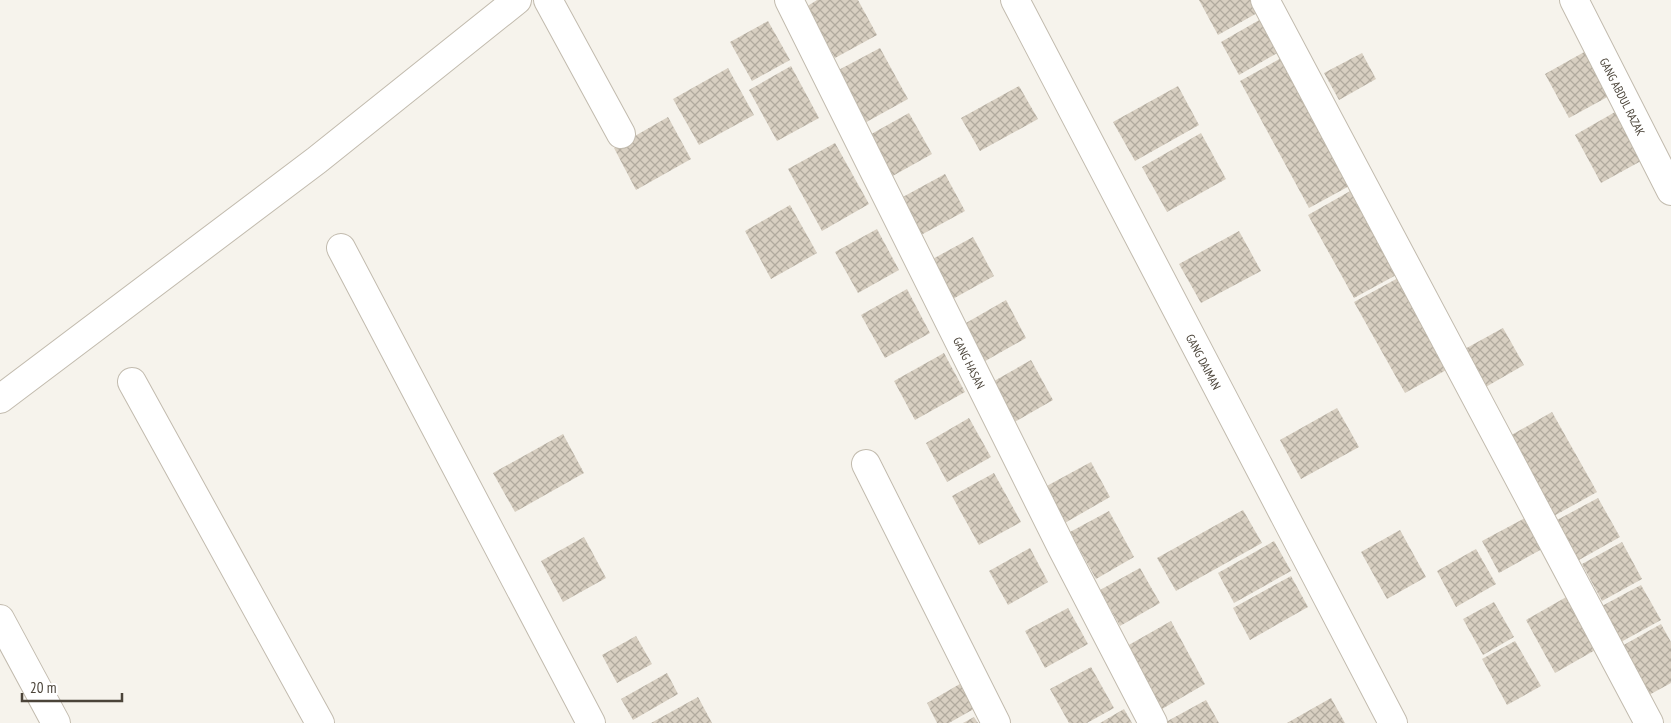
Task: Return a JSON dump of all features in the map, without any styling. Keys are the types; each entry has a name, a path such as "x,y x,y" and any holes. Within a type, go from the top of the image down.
{"street":[{"path":"0,399 317,160 517,0"},
{"path":"548,0 621,134"},
{"name":"GANG HASAN","path":"789,0 1062,548 1153,723"},
{"name":"GANG DAIMAN","path":"1015,0 1393,723"},
{"path":"1265,0 1649,723"},
{"name":"GANG ABDUL RAZAK","path":"1574,0 1671,191"},
{"path":"340,248 591,723"},
{"path":"132,382 320,723"},
{"path":"866,464 996,723"},
{"path":"0,619 56,723"}],"building":[{"path":"817,0 858,0 877,35 835,58 806,7"},
{"path":"1199,0 1252,0 1259,12 1218,35"},
{"path":"1261,19 1279,52 1239,75 1221,42"},
{"path":"768,21 790,60 752,81 730,42"},
{"path":"880,48 908,99 861,125 833,73"},
{"path":"1586,51 1611,95 1569,118 1545,74"},
{"path":"1362,53 1376,79 1339,100 1324,73"},
{"path":"1283,57 1353,184 1309,208 1240,81"},
{"path":"791,66 819,118 777,141 749,90"},
{"path":"728,68 754,115 699,145 673,99"},
{"path":"1019,86 1038,119 980,151 961,118"},
{"path":"1178,86 1199,125 1135,161 1113,122"},
{"path":"1615,112 1641,161 1601,183 1575,135"},
{"path":"909,113 932,154 889,178 866,137"},
{"path":"668,117 691,159 636,190 614,148"},
{"path":"1201,133 1226,179 1167,212 1142,167"},
{"path":"835,143 869,204 822,231 788,169"},
{"path":"945,174 965,211 921,235 901,198"},
{"path":"1352,190 1398,274 1354,298 1308,215"},
{"path":"790,205 817,253 771,279 745,231"},
{"path":"877,229 899,270 858,293 835,252"},
{"path":"1239,231 1261,271 1201,303 1179,264"},
{"path":"973,237 994,276 951,300 929,261"},
{"path":"1398,278 1448,369 1405,393 1354,302"},
{"path":"907,289 930,333 885,358 861,315"},
{"path":"1006,300 1026,338 980,364 959,327"},
{"path":"1503,328 1524,365 1484,388 1463,350"},
{"path":"944,353 965,392 915,420 894,381"},
{"path":"1031,360 1053,400 1011,424 989,384"},
{"path":"1337,408 1359,447 1301,479 1280,440"},
{"path":"1552,412 1597,492 1552,517 1508,437"},
{"path":"969,418 991,457 947,482 926,443"},
{"path":"563,434 584,473 515,512 493,473"},
{"path":"1091,462 1110,497 1063,524 1043,488"},
{"path":"994,473 1021,522 979,545 952,496"},
{"path":"1598,498 1620,537 1579,560 1557,520"},
{"path":"1243,510 1262,543 1176,591 1157,558"},
{"path":"1109,511 1134,557 1096,579 1070,532"},
{"path":"1525,518 1542,549 1499,573 1482,541"},
{"path":"1400,530 1426,577 1387,599 1361,552"},
{"path":"584,537 606,578 563,602 541,561"},
{"path":"1274,541 1291,571 1234,603 1218,573"},
{"path":"1622,542 1642,579 1602,601 1582,564"},
{"path":"1030,548 1048,582 1008,605 989,571"},
{"path":"1476,549 1496,584 1456,607 1437,571"},
{"path":"1140,568 1160,603 1120,626 1100,590"},
{"path":"1291,576 1308,607 1250,640 1233,608"},
{"path":"1641,585 1661,620 1621,642 1602,606"},
{"path":"1568,596 1597,649 1555,673 1526,620"},
{"path":"1494,602 1514,637 1483,655 1463,619"},
{"path":"1068,608 1088,644 1045,668 1025,631"},
{"path":"1171,621 1205,684 1162,709 1127,646"},
{"path":"1661,624 1671,642 1671,683 1649,695 1622,646"},
{"path":"636,636 652,664 617,683 602,655"},
{"path":"1515,641 1541,686 1507,705 1482,659"},
{"path":"1091,667 1114,708 1087,723 1069,723 1050,689"},
{"path":"667,673 678,694 633,720 621,699"},
{"path":"965,681 979,706 949,723 937,723 927,703"},
{"path":"698,697 712,723 651,723"},
{"path":"1331,698 1345,723 1287,723"},
{"path":"1206,700 1219,723 1164,723"},
{"path":"1124,709 1132,723 1100,723"},
{"path":"974,717 978,723 963,723"}]}
